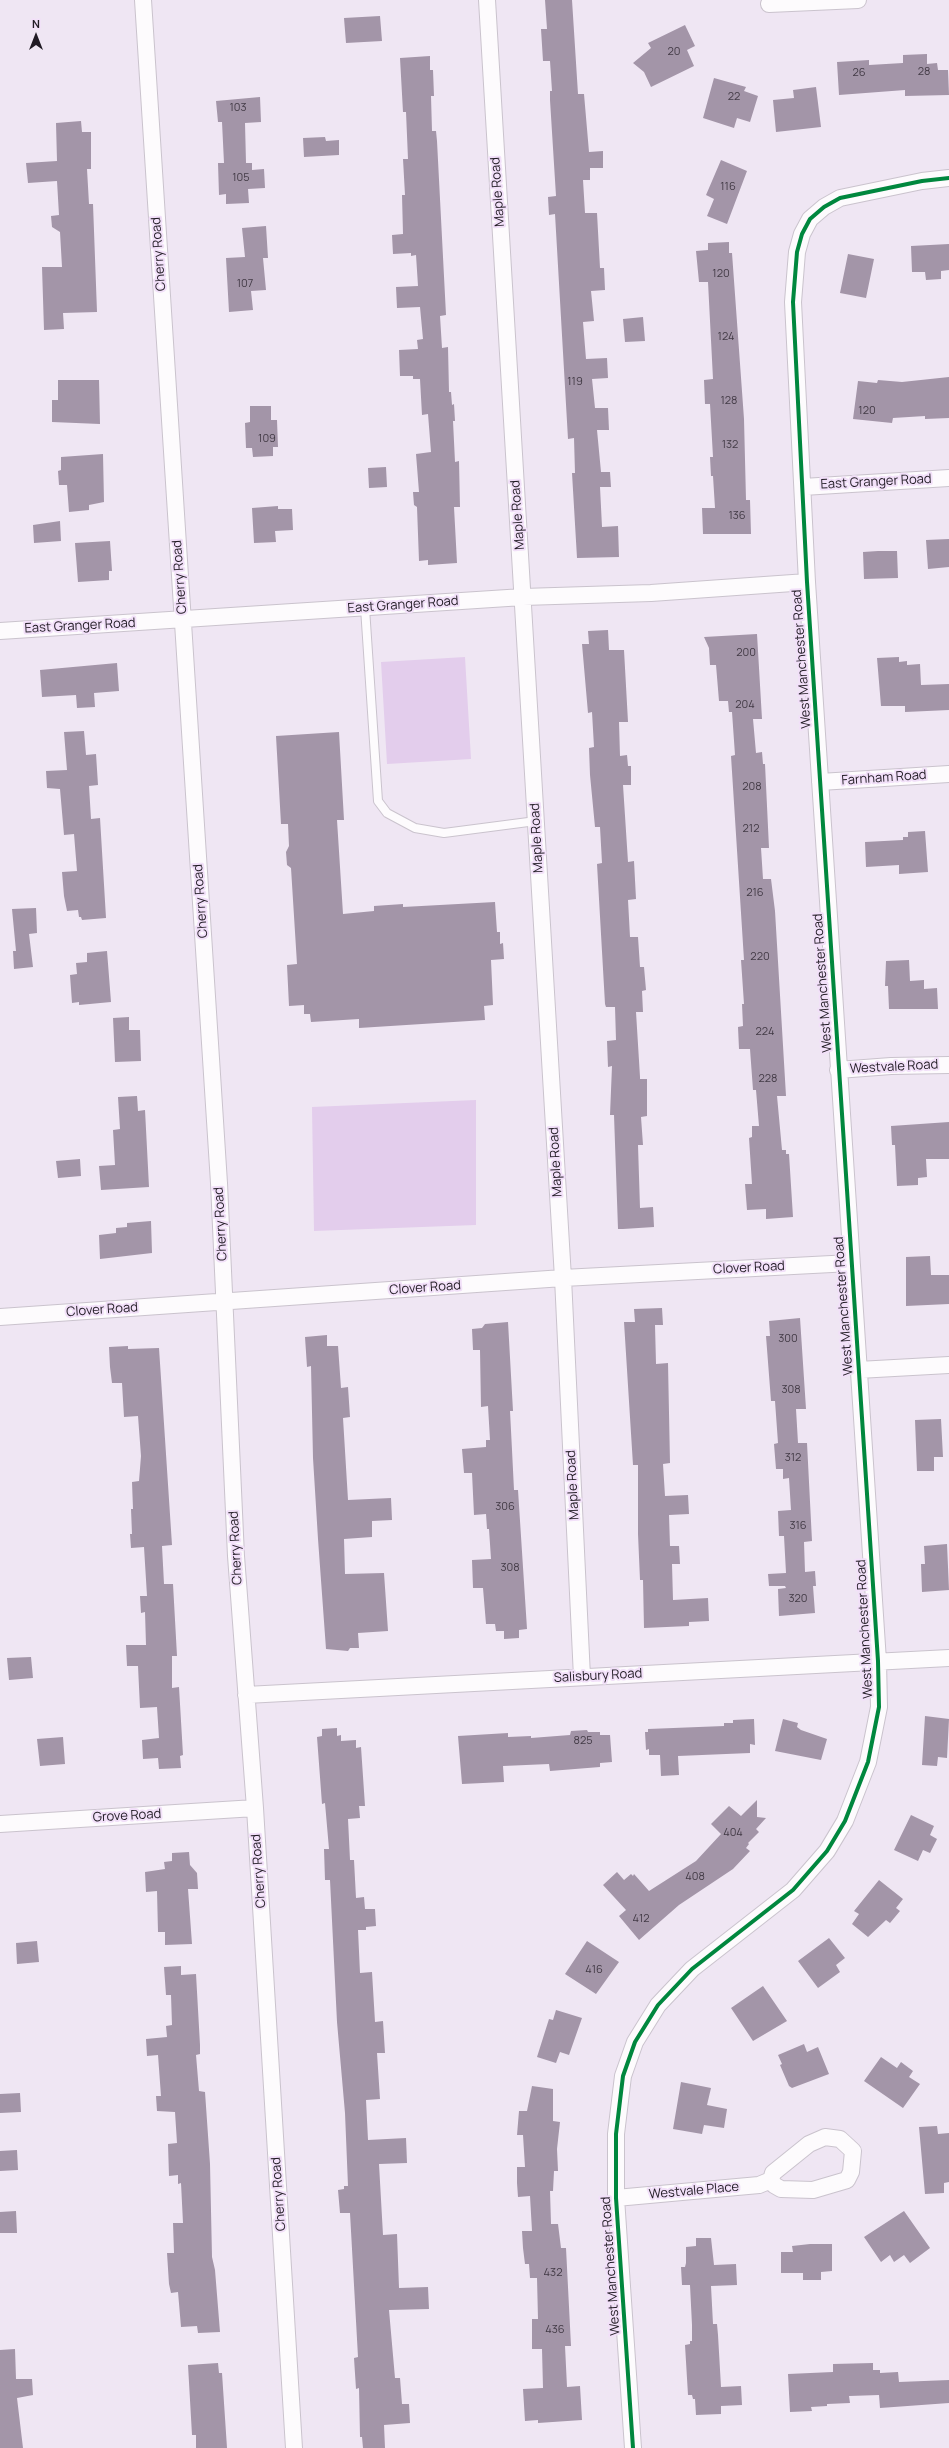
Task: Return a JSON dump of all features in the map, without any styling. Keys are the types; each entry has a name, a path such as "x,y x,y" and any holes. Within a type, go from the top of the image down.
{"street":[{"name":"Cherry Road","path":"143,0 219,1183 236,1556 255,1808 294,2448"},
{"name":"Maple Road","path":"487,0 563,1278 582,1677"},
{"path":"770,4 858,0"},
{"name":"West Manchester Road","path":"633,2448 616,2198 616,2134 623,2076 635,2042 658,2005 692,1969 793,1890 827,1851 845,1821 868,1762 878,1707 878,1661 807,582 793,302 797,252 802,234 810,219 824,207 840,198 922,181 949,178"},
{"name":"East Granger Road","path":"803,486 949,478"},
{"name":"East Granger Road","path":"0,631 523,597 651,592 807,582"},
{"name":"Farnham Road","path":"820,782 949,774"},
{"name":"Westvale Road","path":"838,1070 890,1066 949,1065"},
{"name":"Clover Road","path":"0,1317 563,1278 851,1263"},
{"path":"858,1370 949,1365"},
{"name":"Salisbury Road","path":"246,1695 949,1658"},
{"name":"Grove Road","path":"0,1824 255,1808"},
{"path":"825,2137 840,2138 854,2151 851,2172 846,2180 837,2184 813,2190 781,2189 774,2186 771,2180 773,2173 809,2144 825,2137"},
{"name":"Westvale Place","path":"616,2198 759,2185 771,2180"}],"lane":[{"path":"365,608 378,800 387,813 416,828 444,833 536,821"}],"shaded area":[{"path":"465,657 471,759 387,764 381,662"},
{"path":"476,1100 476,1225 314,1231 312,1107"}],"building":[{"path":"545,0 572,0 578,94 584,94 589,152 603,151 603,168 590,168 590,180 583,180 585,213 597,213 600,268 604,268 605,290 591,291 594,321 583,322 586,359 607,358 608,378 592,379 595,408 608,408 609,430 597,430 601,472 610,472 611,487 600,487 602,527 618,526 619,557 577,558 572,473 575,473 574,438 568,439 555,214 549,215 548,197 556,196 550,100 550,91 552,91 550,61 543,61 541,29 547,29"},
{"path":"380,16 382,41 346,43 344,18"},
{"path":"685,25 695,46 687,50 694,66 651,87 644,72 633,63 651,48 648,43"},
{"path":"927,54 927,64 937,63 938,70 948,70 949,95 905,96 905,90 839,95 837,62 869,60 869,65 903,63 903,55"},
{"path":"430,56 430,70 433,70 434,96 431,96 432,131 436,131 437,141 446,315 440,316 442,348 448,347 449,392 451,392 452,405 454,404 455,421 453,421 455,462 459,461 460,507 454,507 457,563 428,565 428,560 419,561 417,507 414,505 413,492 419,492 416,454 431,452 428,414 422,415 420,379 413,379 413,376 400,376 399,350 418,349 417,340 423,339 420,307 397,308 396,287 418,286 416,255 411,256 411,253 393,254 392,235 403,234 402,195 405,195 403,159 408,159 406,112 403,112 400,58"},
{"path":"714,78 746,87 744,91 758,96 750,122 737,118 734,128 703,118"},
{"path":"816,87 821,127 776,132 773,100 794,98 793,90"},
{"path":"260,97 261,122 245,123 246,163 252,163 252,170 264,169 265,188 248,189 249,203 226,204 226,194 219,195 218,163 224,163 222,122 218,122 216,101"},
{"path":"81,121 82,132 91,132 91,169 87,169 89,204 93,204 97,312 63,313 64,329 44,330 42,267 62,267 60,232 52,227 51,216 59,215 57,181 28,183 26,163 57,161 56,123"},
{"path":"325,137 326,141 339,140 339,155 304,157 303,138"},
{"path":"721,160 747,171 727,224 707,216 714,199 706,195"},
{"path":"266,226 268,258 263,258 266,290 251,291 253,310 229,312 226,258 245,257 242,228"},
{"path":"729,242 729,253 732,253 744,419 746,500 750,500 751,534 703,534 702,508 715,508 710,457 713,457 710,404 705,404 704,380 713,379 708,282 699,282 696,251 708,250 708,243"},
{"path":"949,244 949,270 941,271 941,279 926,280 925,272 912,272 911,246"},
{"path":"848,254 874,259 866,298 840,293"},
{"path":"643,317 645,341 625,342 623,319"},
{"path":"949,377 949,418 925,419 925,416 893,418 892,423 853,419 858,381 877,383 878,380 902,382"},
{"path":"58,380 99,380 100,424 52,422 52,400 58,400"},
{"path":"250,406 271,406 271,420 277,420 278,447 273,447 273,456 253,457 252,448 246,448 245,423 250,422"},
{"path":"103,454 104,502 89,505 89,510 69,512 67,485 59,485 58,471 61,470 61,457"},
{"path":"386,467 387,487 369,488 368,468"},
{"path":"278,506 278,509 292,509 293,530 275,531 276,542 254,543 252,508"},
{"path":"60,521 61,541 34,543 33,525"},
{"path":"949,539 949,567 928,569 926,540"},
{"path":"110,541 112,571 109,571 109,580 78,582 75,543"},
{"path":"897,551 898,578 864,579 863,552"},
{"path":"608,630 609,650 624,650 628,722 619,722 620,756 627,755 628,766 631,766 631,785 623,785 628,862 634,861 636,899 628,900 630,937 638,937 640,967 644,967 646,990 642,991 643,1012 636,1012 640,1079 647,1079 647,1116 641,1117 643,1145 638,1145 640,1208 653,1207 654,1227 623,1229 618,1229 614,1115 610,1115 612,1066 608,1067 607,1041 616,1040 615,1007 606,1007 605,1004 597,864 602,863 600,827 595,827 589,748 594,747 592,712 588,713 582,644 589,644 588,631"},
{"path":"757,634 762,719 753,719 756,753 762,752 763,764 765,764 769,848 761,848 763,879 771,879 775,911 786,1096 777,1096 782,1150 786,1150 786,1154 789,1154 793,1217 766,1219 766,1209 747,1210 745,1184 752,1184 749,1138 752,1137 752,1126 759,1126 756,1090 753,1090 750,1049 739,1049 738,1027 743,1026 742,1004 744,1004 741,960 744,960 731,756 735,755 732,712 729,712 728,701 719,701 716,665 710,665 709,648 704,637"},
{"path":"899,657 899,662 907,661 907,665 920,664 921,685 949,684 949,710 905,712 905,706 881,706 877,658"},
{"path":"117,663 119,691 94,693 95,707 77,708 76,695 42,697 40,670"},
{"path":"84,731 86,755 96,754 98,785 89,786 91,819 100,818 106,918 82,920 81,917 79,917 78,910 67,911 62,872 77,871 74,834 64,835 60,789 47,788 46,771 67,770 64,732"},
{"path":"339,732 344,820 337,820 343,914 374,911 374,906 403,904 403,907 495,902 497,932 500,932 500,944 503,943 504,959 491,960 493,1005 484,1006 485,1020 359,1028 359,1019 311,1022 310,1014 304,1014 304,1005 289,1006 287,965 297,964 291,868 287,865 286,852 289,846 288,824 281,824 276,736"},
{"path":"925,831 928,872 899,874 899,865 866,867 865,842 903,840 903,837 908,837 908,832"},
{"path":"36,908 37,933 29,934 33,967 14,969 13,951 16,951 12,909"},
{"path":"107,951 111,1002 79,1005 79,1002 72,1003 70,975 77,974 76,963 87,962 87,953"},
{"path":"909,960 910,981 924,980 924,989 937,988 938,1009 889,1009 888,986 885,986 886,961"},
{"path":"129,1017 129,1030 140,1030 141,1061 115,1062 113,1018"},
{"path":"137,1096 138,1111 145,1110 149,1187 101,1190 99,1166 115,1165 113,1130 120,1129 118,1097"},
{"path":"949,1122 949,1159 926,1159 927,1177 918,1178 918,1185 897,1186 895,1145 892,1145 891,1126"},
{"path":"80,1159 81,1176 58,1178 56,1161"},
{"path":"151,1221 152,1253 100,1259 99,1235 116,1233 116,1228 127,1227 127,1223"},
{"path":"930,1256 931,1275 949,1275 949,1304 906,1306 906,1257"},
{"path":"662,1308 663,1325 655,1325 656,1364 668,1363 670,1463 663,1464 665,1496 688,1495 689,1514 669,1515 670,1546 679,1546 680,1564 672,1564 673,1600 708,1598 709,1621 689,1622 689,1626 644,1628 643,1580 640,1580 638,1534 638,1465 633,1465 624,1322 635,1322 634,1309"},
{"path":"800,1318 806,1409 796,1409 798,1443 807,1443 812,1541 804,1542 805,1572 815,1571 816,1586 813,1586 815,1613 779,1616 778,1589 786,1588 785,1586 769,1586 768,1574 786,1573 784,1536 779,1536 778,1511 791,1510 789,1478 783,1479 783,1469 776,1469 774,1444 778,1443 775,1401 771,1401 766,1336 770,1336 769,1321"},
{"path":"508,1322 513,1411 510,1411 514,1490 518,1490 527,1629 519,1630 519,1638 504,1639 504,1631 496,1631 495,1624 486,1624 483,1588 473,1588 472,1560 491,1559 489,1529 487,1529 486,1514 474,1515 472,1473 464,1473 462,1449 486,1447 486,1440 490,1440 488,1406 481,1407 480,1350 473,1350 472,1329 482,1328 485,1324"},
{"path":"327,1335 327,1346 338,1346 341,1388 348,1387 350,1417 343,1418 348,1500 391,1498 392,1520 372,1521 372,1537 344,1539 345,1574 384,1573 388,1631 358,1633 359,1648 350,1648 348,1651 326,1649 318,1539 313,1458 311,1366 307,1367 305,1337"},
{"path":"128,1346 128,1349 159,1348 172,1545 162,1546 164,1584 173,1584 177,1656 172,1656 172,1688 179,1687 183,1755 180,1756 181,1768 159,1769 158,1758 143,1759 142,1740 159,1738 157,1707 140,1708 138,1666 127,1666 126,1645 146,1645 145,1612 141,1613 140,1596 147,1596 144,1547 131,1548 130,1534 132,1534 131,1509 133,1509 132,1482 139,1481 141,1456 138,1416 124,1417 122,1383 112,1383 110,1367 109,1347"},
{"path":"941,1419 943,1457 934,1457 934,1471 917,1471 915,1420"},
{"path":"947,1544 949,1590 922,1592 921,1564 925,1564 924,1546"},
{"path":"31,1657 33,1678 9,1680 7,1658"},
{"path":"925,1716 949,1719 947,1758 938,1757 937,1766 922,1765"},
{"path":"754,1719 755,1745 750,1744 750,1753 678,1756 679,1775 661,1776 660,1755 649,1755 649,1749 646,1750 645,1732 648,1732 648,1729 724,1726 724,1723 733,1723 733,1720"},
{"path":"783,1719 798,1723 797,1727 801,1730 827,1739 821,1760 775,1751"},
{"path":"337,1728 337,1736 341,1735 341,1741 356,1740 356,1748 361,1747 365,1806 359,1806 360,1818 348,1819 350,1860 354,1860 356,1898 364,1897 365,1909 375,1909 376,1926 366,1927 366,1930 358,1930 360,1973 372,1972 375,2022 383,2021 385,2053 377,2053 380,2099 366,2100 368,2140 406,2138 407,2163 379,2164 383,2235 397,2234 399,2288 428,2287 429,2309 389,2310 395,2378 400,2378 402,2404 409,2404 410,2423 384,2425 385,2448 363,2448 362,2437 360,2437 359,2388 356,2389 354,2358 358,2357 350,2213 340,2213 338,2190 344,2189 344,2186 348,2186 345,2113 337,2022 330,1880 325,1880 324,1849 329,1849 325,1803 322,1804 317,1737 322,1736 322,1729"},
{"path":"587,1730 588,1732 600,1732 600,1735 610,1735 612,1762 600,1763 600,1767 550,1771 549,1764 503,1766 504,1782 462,1784 458,1736 508,1733 508,1737 531,1736 531,1738 570,1735 571,1731"},
{"path":"63,1737 65,1764 40,1766 37,1739"},
{"path":"757,1800 757,1817 766,1818 756,1829 759,1832 748,1843 749,1844 746,1848 750,1851 733,1869 679,1905 639,1940 619,1916 626,1910 603,1885 617,1872 624,1880 631,1874 633,1876 634,1874 649,1891 696,1861 721,1834 711,1824 729,1806 741,1816"},
{"path":"911,1815 934,1826 930,1835 937,1839 930,1853 923,1850 918,1861 894,1850"},
{"path":"189,1852 190,1865 197,1873 198,1889 188,1889 192,1944 165,1945 165,1932 158,1932 157,1891 146,1892 145,1872 165,1869 164,1862 172,1861 172,1853"},
{"path":"879,1880 903,1899 896,1908 900,1911 890,1923 886,1920 868,1937 852,1924 859,1914 854,1911"},
{"path":"829,1938 845,1958 836,1965 840,1972 818,1988 798,1961"},
{"path":"37,1941 39,1962 17,1964 16,1943"},
{"path":"587,1941 619,1962 596,1994 565,1974"},
{"path":"181,1966 181,1975 196,1974 200,2054 196,2055 199,2091 205,2092 210,2164 212,2257 215,2270 220,2332 198,2333 197,2326 181,2327 178,2292 171,2293 169,2284 167,2253 174,2253 173,2223 183,2223 181,2183 178,2184 178,2175 169,2176 168,2144 177,2143 175,2112 157,2111 156,2096 161,2096 158,2055 147,2056 146,2039 167,2037 166,2026 172,2025 171,1995 166,1995 164,1967"},
{"path":"763,1986 787,2021 753,2041 731,2008"},
{"path":"556,2010 582,2018 569,2055 560,2052 556,2063 537,2057 549,2019 553,2020"},
{"path":"804,2044 807,2052 818,2047 829,2074 792,2088 789,2086 780,2065 782,2064 778,2055"},
{"path":"881,2057 897,2068 901,2062 913,2071 909,2077 920,2084 903,2108 864,2081"},
{"path":"681,2082 711,2088 707,2105 727,2109 724,2128 704,2125 702,2134 673,2129"},
{"path":"532,2086 553,2089 553,2121 560,2122 557,2149 558,2171 554,2171 553,2191 550,2191 551,2224 558,2224 561,2248 566,2248 571,2346 565,2346 567,2387 580,2386 582,2420 538,2423 538,2420 525,2421 523,2389 543,2388 542,2349 532,2349 532,2319 538,2319 537,2278 530,2278 529,2264 525,2264 523,2248 522,2231 532,2231 530,2196 518,2197 517,2183 517,2167 525,2167 523,2135 517,2135 519,2111 527,2111"},
{"path":"20,2093 21,2112 0,2113 0,2094"},
{"path":"937,2126 938,2134 949,2133 949,2182 944,2183 944,2193 925,2194 919,2127"},
{"path":"17,2150 18,2170 0,2171 0,2151"},
{"path":"16,2211 17,2233 0,2233 0,2212"},
{"path":"904,2211 930,2248 910,2263 904,2255 894,2262 890,2255 881,2262 864,2237"},
{"path":"696,2238 711,2238 714,2265 736,2264 737,2285 711,2286 713,2324 717,2324 721,2387 741,2386 742,2405 721,2406 721,2414 696,2415 695,2399 693,2399 692,2395 688,2395 685,2345 690,2344 690,2341 692,2341 690,2285 682,2285 681,2267 685,2267 686,2263 686,2247 696,2246"},
{"path":"832,2244 832,2271 821,2272 821,2280 803,2280 803,2273 781,2273 781,2252 793,2252 792,2246"},
{"path":"15,2349 16,2379 32,2379 33,2395 17,2398 23,2448 0,2448 0,2350"},
{"path":"218,2363 219,2373 222,2373 227,2448 196,2448 196,2435 192,2435 188,2365"},
{"path":"873,2363 873,2370 880,2370 880,2373 898,2372 899,2382 949,2380 949,2403 880,2408 879,2395 849,2396 850,2403 827,2404 827,2406 811,2407 812,2411 790,2412 788,2374 833,2372 833,2364"}],"cycle path":[{"path":"633,2448 616,2198 616,2134 623,2076 635,2042 658,2005 692,1969 793,1890 827,1851 845,1821 868,1762 879,1707 878,1661 807,582 793,302 797,252 802,234 810,219 824,207 840,198 922,181 949,178"}]}
